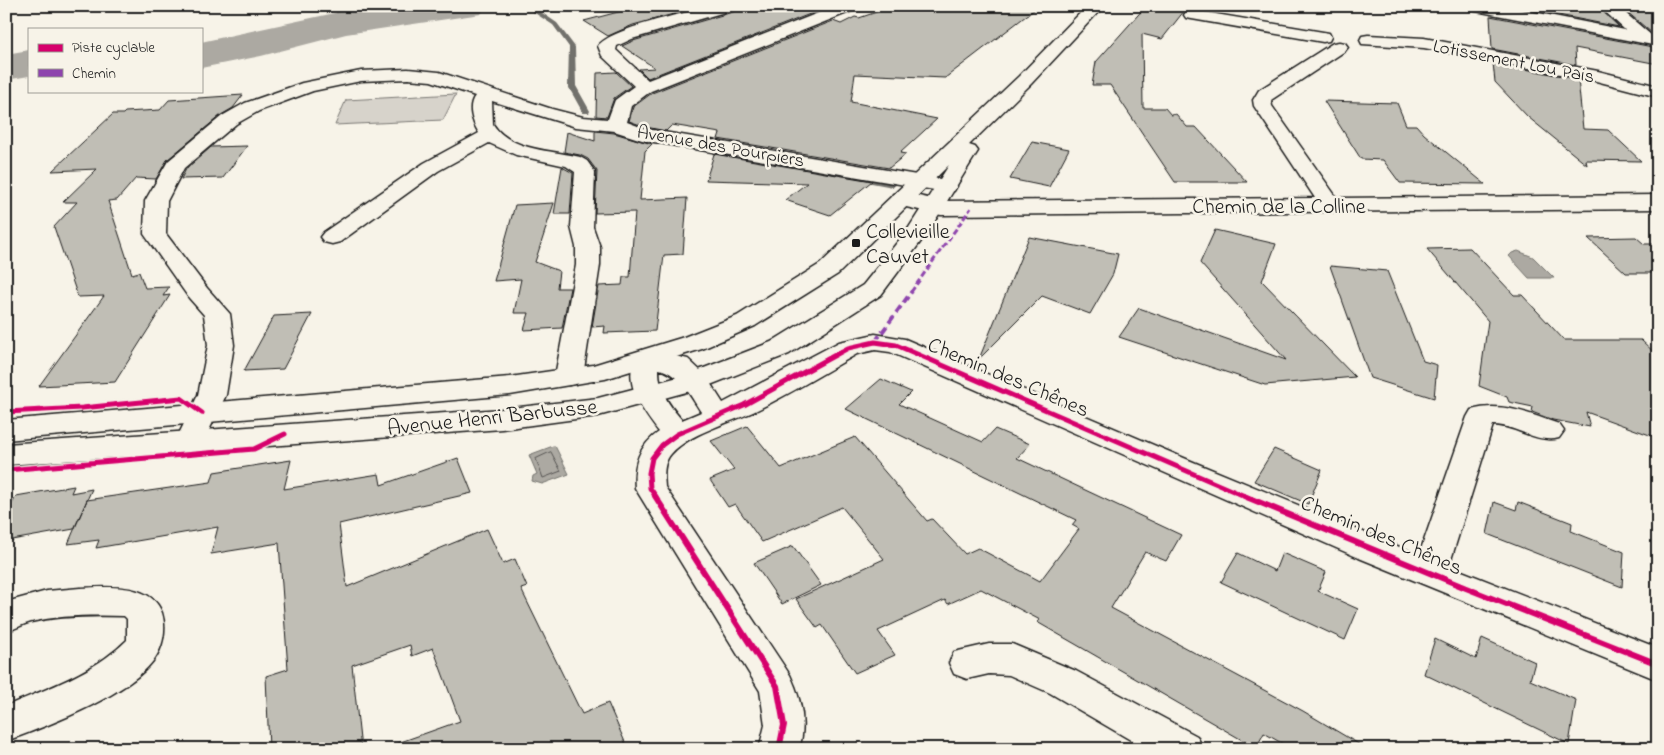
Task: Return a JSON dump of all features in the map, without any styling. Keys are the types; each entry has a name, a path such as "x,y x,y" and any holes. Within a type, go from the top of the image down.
{"street":[{"path":"645,87 608,52 607,46 611,42 626,35 729,6"},
{"name":"Avenue Henri Barbusse","path":"6,430 510,386 594,373 648,358 702,339 746,321 829,269 901,199 934,183 964,157 1025,80 1096,6"},
{"path":"1476,6 1652,40"},
{"path":"1607,6 1652,40"},
{"name":"Avenue des Pourpiers","path":"840,7 645,87 622,104 616,125 642,134 934,183"},
{"name":"Lotissement Lou Pais","path":"1193,15 1339,37 1360,48 1368,45 1368,40 1424,43 1604,78 1658,92"},
{"path":"1330,204 1263,106 1262,100 1266,94 1339,37"},
{"path":"191,440 212,395 221,346 218,314 198,293 154,234 156,202 175,165 229,120 252,107 280,96 341,80 383,74 417,74 433,76 545,113 583,123 616,125"},
{"path":"488,94 481,101 483,124 490,134 501,143 516,149 573,161 580,165 585,172 582,227 588,247 588,265 569,376"},
{"path":"332,237 431,167 490,134"},
{"name":"Avenue Henri Barbusse","path":"6,455 191,440 502,419 598,407 695,381 780,348 872,290 917,232 933,207 934,183"},
{"name":"Chemin de la Colline","path":"901,199 933,207 1658,202"},
{"name":"Chemin des Chênes","path":"782,743 784,710 777,686 650,488 649,473 652,458 662,445 676,434 718,417 777,388 848,348 875,342 896,345 1430,572 1658,664"},
{"path":"676,434 648,393 644,382 644,370 648,358 678,365 695,381 718,417"},
{"path":"1430,572 1481,417 1489,415 1501,416 1549,431"},
{"path":"6,618 16,612 36,607 124,602 135,605 144,613 146,632 141,649 105,678 6,724"},
{"path":"967,663 989,658 1012,660 1062,682 1178,748"}],"shaded area":[{"path":"456,94 443,120 335,125 346,100"}],"water":[{"path":"1518,251 1533,257 1554,278 1529,278 1509,256"},
{"path":"555,446 569,474 542,484 532,481 533,476 537,474 529,455"}],"building":[{"path":"641,6 703,6 633,25 608,36 584,21"},
{"path":"739,6 803,6 815,12 648,78 639,69 655,68 622,46 633,41 736,11"},
{"path":"894,6 1039,6 945,78 855,74 851,102 937,119 900,153 906,154 889,168 718,139 720,133 672,125 666,131 629,121 633,107 652,93 833,21 841,24 855,17 859,18"},
{"path":"1146,6 1188,6 1162,39 1142,34 1143,108 1165,108 1171,115 1176,114 1187,127 1196,127 1247,182 1175,182 1110,85 1092,85 1096,62"},
{"path":"1513,6 1597,6 1619,27"},
{"path":"1620,6 1658,6 1658,34 1652,33"},
{"path":"1490,16 1658,48 1658,64 1575,48 1576,65 1492,49"},
{"path":"1493,63 1578,79 1583,129 1608,130 1641,161 1586,160 1587,165 1528,117 1495,82"},
{"path":"616,72 631,86 614,98 607,117 596,116 597,73"},
{"path":"243,95 233,108 221,115 167,160 156,179 136,178 117,200 108,201 132,274 139,272 145,288 169,287 163,296 170,295 115,382 39,386 104,296 78,297 54,227 77,202 63,202 97,169 52,171 113,114 160,110 169,100"},
{"path":"1324,101 1397,103 1406,125 1416,125 1424,134 1485,184 1400,183 1383,160 1361,159"},
{"path":"595,131 614,133 652,144 645,151 640,200 687,198 683,254 664,255 655,331 604,333 605,326 592,327 599,286 622,285 623,277 630,277 635,212 595,213 597,171 588,159 580,155 564,152 567,132 595,141"},
{"path":"1032,142 1069,149 1049,187 1010,179"},
{"path":"247,146 223,178 181,179 186,169 211,147"},
{"path":"714,154 872,181 830,215 785,200 807,183 706,180"},
{"path":"562,167 573,173 570,214 554,214"},
{"path":"554,203 535,262 559,271 557,288 570,288 562,328 524,330 529,313 514,313 521,279 494,281 515,205"},
{"path":"1215,230 1276,244 1262,281 1355,377 1265,385 1119,337 1139,308 1286,360 1200,263"},
{"path":"1029,237 1118,254 1113,274 1090,314 1042,296 979,359"},
{"path":"1636,237 1644,244 1658,244 1658,273 1626,273 1588,238"},
{"path":"1470,248 1514,295 1522,295 1564,340 1641,340 1658,356 1658,438 1586,412 1590,427 1553,420 1532,412 1533,407 1509,402 1507,397 1479,386 1488,321 1427,249"},
{"path":"1330,266 1387,271 1423,361 1437,365 1434,398 1370,378"},
{"path":"312,314 283,369 244,371 274,316"},
{"path":"881,379 911,392 899,404 983,442 995,429 1030,444 1017,458 1181,535 1166,561 1145,552 1111,608 1303,711 1367,749 1292,749 1264,733 1256,748 1037,622 1040,620 981,589 948,604 945,600 878,631 895,655 855,673 822,625 817,628 796,599 884,559 842,507 762,542 735,504 728,507 710,480 734,470 711,441 747,426 781,468 855,437 927,521 932,519 965,554 978,548 1040,581 1079,529 1072,525 1076,520 846,409"},
{"path":"1274,449 1322,470 1308,504 1254,481"},
{"path":"458,458 472,493 339,524 347,587 487,529 503,564 515,559 527,587 521,589 582,714 608,703 628,749 396,749 395,744 460,721 433,648 412,656 410,645 352,665 361,749 269,749 266,676 288,669 279,543 211,554 218,527 96,548 99,540 68,544 87,500 211,482 214,472 291,460 284,489 379,474 381,485"},
{"path":"74,486 71,493 92,489 74,529 6,541 6,516 16,496"},
{"path":"1494,502 1516,510 1518,502 1572,523 1571,531 1624,552 1622,587 1487,534"},
{"path":"793,546 821,585 782,604 754,563"},
{"path":"1238,553 1275,571 1282,553 1326,572 1318,591 1358,609 1345,640 1221,582"},
{"path":"1482,638 1535,662 1530,680 1576,700 1569,744 1424,674 1435,639 1476,659"}],"waterway":[{"path":"333,25 342,6"},
{"path":"202,55 261,43 344,22 426,9 467,6"},
{"path":"527,6 555,24 572,47 572,86 586,111"},
{"path":"6,67 28,63"},
{"path":"811,169 893,184"}],"marked path":[{"path":"875,342 971,208"}],"cycle path":[{"path":"779,749 784,725 783,710 777,686 650,488 649,473 652,458 662,445 677,434 744,405 848,348 875,342 896,345 1370,549 1658,664"},
{"path":"6,412 82,408 181,398 202,413"},
{"path":"6,470 254,449 285,434"}],"place":[{"name":"Collevieille Cauvet","path":"856,243"}]}
